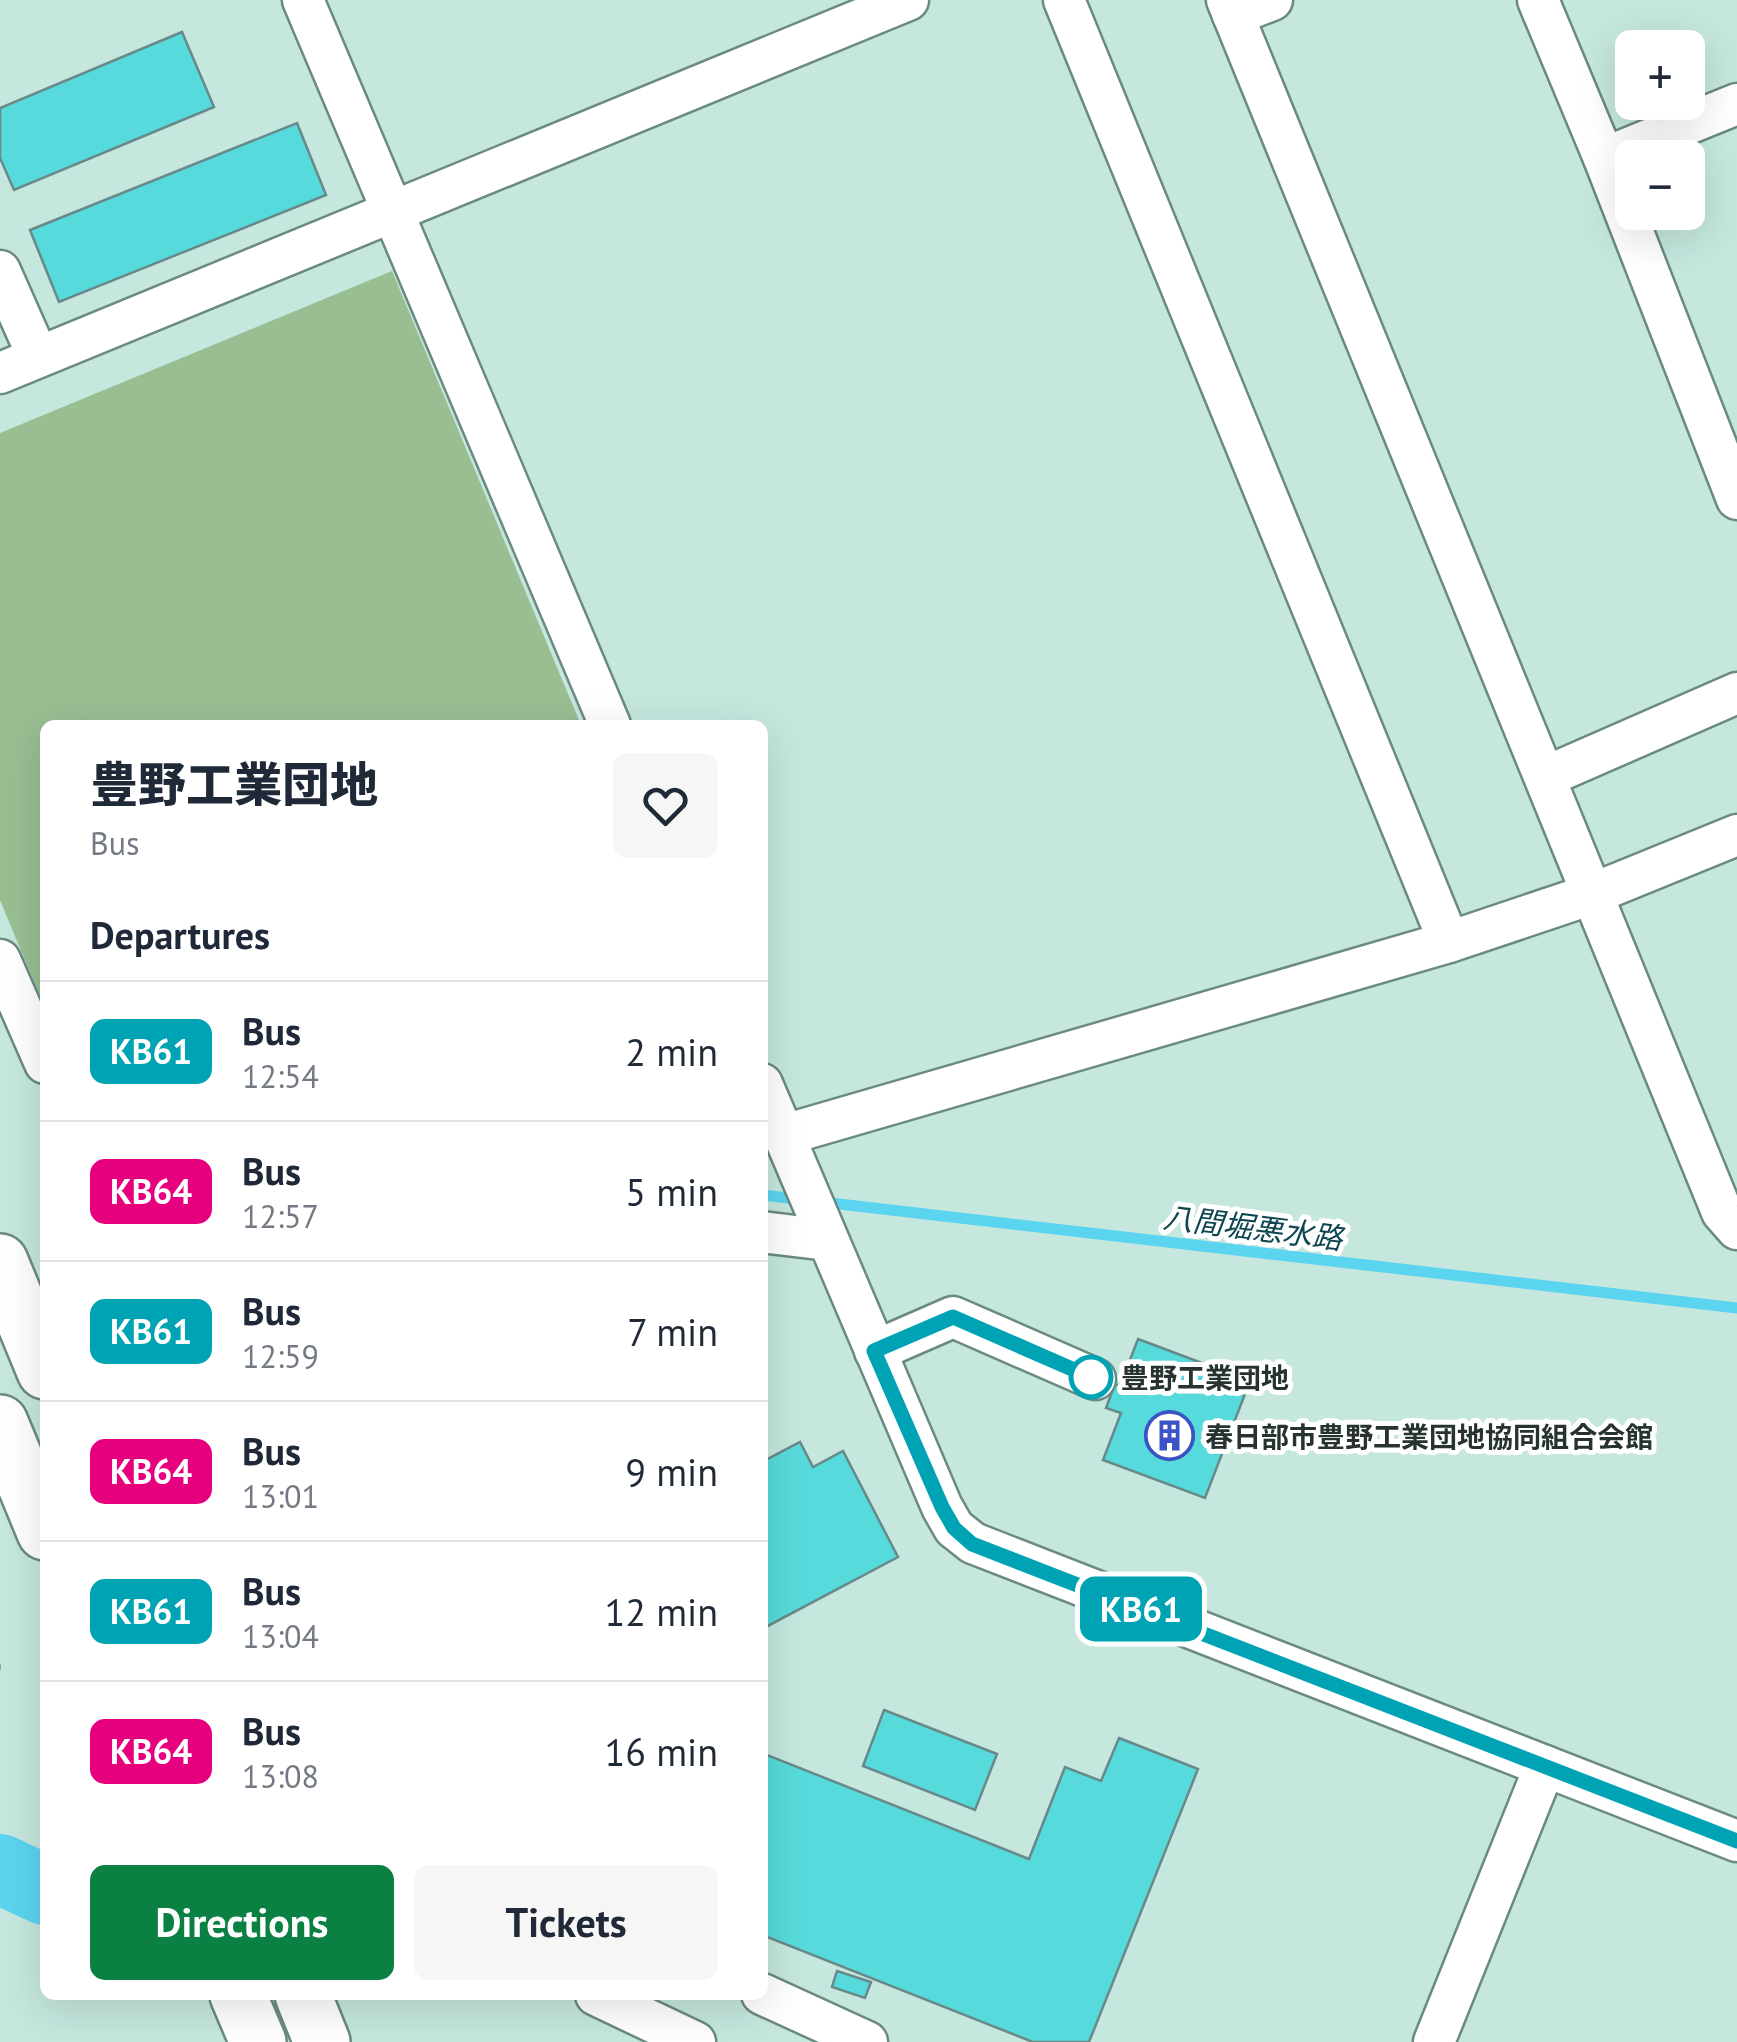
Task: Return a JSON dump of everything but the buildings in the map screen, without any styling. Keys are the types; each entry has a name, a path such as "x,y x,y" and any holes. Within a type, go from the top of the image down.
{"highway":[{"path":"0,1262 40,1358"},
{"path":"0,1423 40,1520"},
{"path":"240,2000 258,2042"},
{"path":"305,2000 322,2042"}],"street":[{"path":"303,0 608,720"},
{"path":"0,373 908,0"},
{"path":"1064,0 1449,942"},
{"path":"1272,0 1230,8 1722,1212 1737,1230"},
{"path":"1538,0 1604,158 1721,408 1737,499"},
{"path":"1604,158 1737,104"},
{"path":"0,271 38,357"},
{"path":"1545,777 1737,694"},
{"path":"784,1135 1449,942 1592,894 1737,835"},
{"path":"0,960 40,1052"},
{"path":"768,1098 942,1507 954,1528 972,1544 1737,1842"},
{"path":"768,1232 825,1233"},
{"path":"874,1351 953,1317 1095,1379"},
{"path":"1434,2042 1545,1766"},
{"path":"768,1997 868,2042"},
{"path":"607,2000 695,2042"}],"green space":[{"path":"392,271 579,720 40,720 40,996 0,900 0,433"}],"waterway":[{"name":"八間堀悪水路","path":"768,1196 804,1200"},
{"name":"八間堀悪水路","path":"822,1202 1737,1308"},
{"path":"0,1869 40,1888"}],"bus line":[{"name":"KB61","path":"1095,1379 953,1317 874,1351 942,1507 954,1528 972,1544 1737,1841"}],"place":[{"name":"豊野工業団地","path":"1091,1377"},
{"name":"春日部市豊野工業団地協同組合会館","path":"1170,1436"}]}
